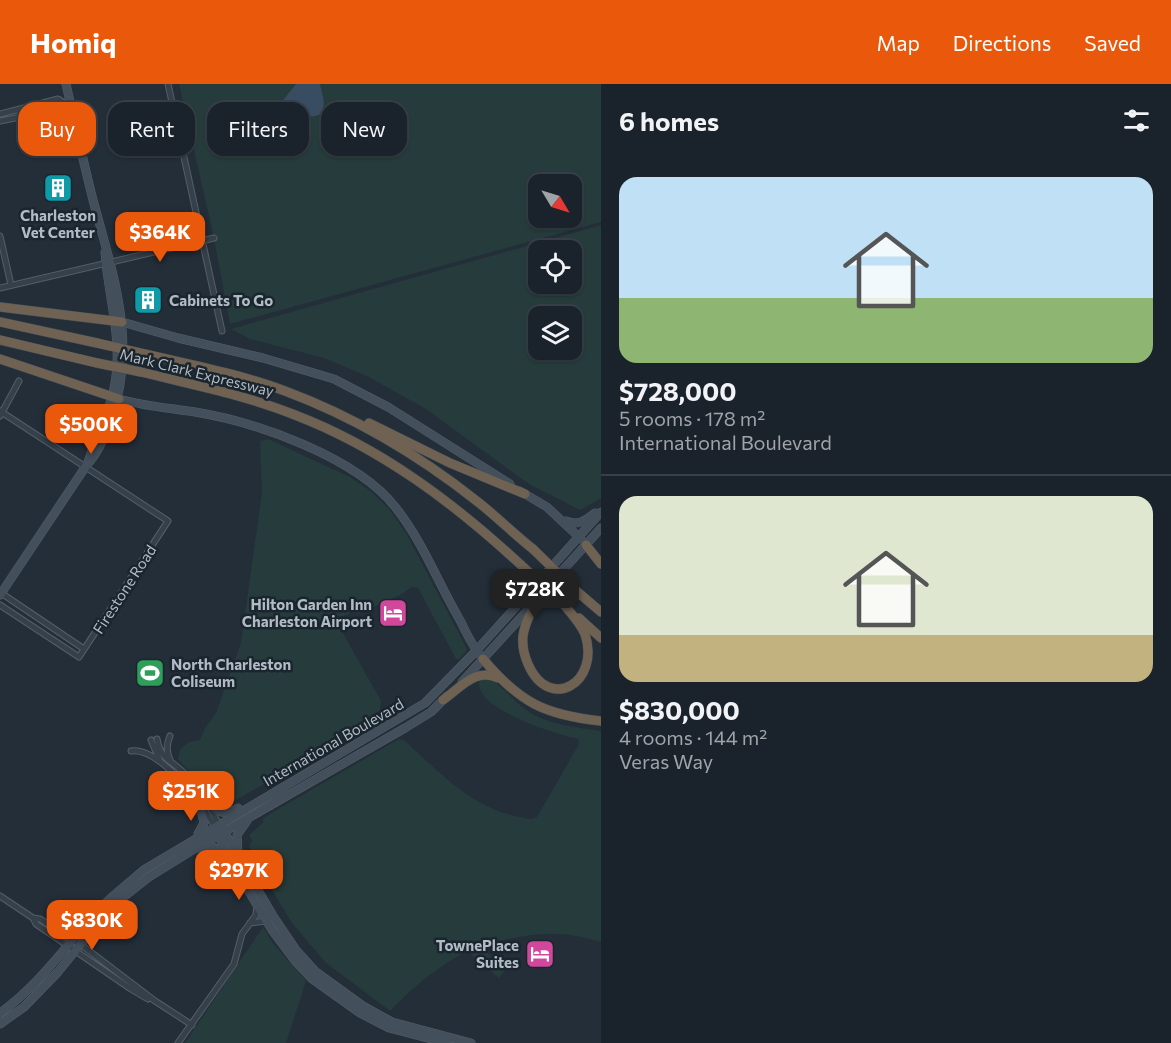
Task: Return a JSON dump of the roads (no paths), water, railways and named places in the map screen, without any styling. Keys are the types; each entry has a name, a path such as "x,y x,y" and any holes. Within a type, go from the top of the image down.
{"highway":[{"path":"0,307 119,321"},
{"name":"Mark Clark Expressway","path":"0,322 216,371 277,388 332,410 404,450 476,501 533,549 601,612"},
{"name":"Mark Clark Expressway","path":"0,340 248,399 294,415 335,433 388,461 468,518 601,638"},
{"path":"0,359 115,398"},
{"path":"277,388 327,403 441,459 525,494"},
{"path":"586,545 601,564"},
{"path":"541,594 526,625 523,649 528,666 536,677 551,687 561,689 572,687 581,681 589,667 590,655 581,627 560,600"},
{"path":"483,659 499,678 518,694 539,707 569,717 601,721"},
{"path":"444,700 477,675 487,674 499,678"}],"main road":[{"path":"66,84 67,102"},
{"path":"0,594 86,466 115,398 119,321 104,241 81,156"},
{"path":"119,321 334,379 388,407 575,525 601,510"},
{"path":"115,398 138,405 217,417 249,426 289,439 358,473 380,490 396,507 411,530 476,651 483,659"},
{"name":"International Boulevard","path":"0,1013 18,1001 121,899 192,845 219,830 267,796 425,703 476,651 601,510"},
{"path":"559,517 586,545"},
{"name":"International Boulevard","path":"219,830 250,818 431,712 483,659 601,528"},
{"path":"201,799 225,813 232,812 254,798 267,796"},
{"path":"201,799 204,824 192,845 213,848 227,855"},
{"path":"238,858 237,835 250,818"},
{"path":"219,830 227,855 273,932 311,978 360,1013 389,1028 447,1043"},
{"path":"219,830 281,927 316,972 363,1006 392,1022 471,1043"},
{"name":"International Boulevard","path":"0,1024 24,1007 58,972 74,945"}],"street":[{"path":"168,84 222,331"},
{"path":"46,102 58,99 65,102"},
{"path":"0,114 18,109"},
{"path":"0,121 18,117"},
{"path":"0,236 11,285"},
{"path":"0,288 214,238"},
{"path":"20,381 1,413 86,466"},
{"name":"Firestone Road","path":"0,605 79,657 168,521 86,466"},
{"path":"0,594 84,649"},
{"path":"170,736 167,751 172,764"},
{"path":"162,763 154,740 159,750 190,779 219,830"},
{"path":"131,751 143,751 162,763 201,799"},
{"path":"0,896 33,918 36,924 74,945 140,995 155,1001 192,1025"},
{"path":"178,1043 234,964 242,934 255,915 257,906"},
{"path":"250,923 267,921"}],"water":[{"path":"296,84 320,84 324,101 321,102 321,113 309,117 309,102 282,102"}],"place":[{"name":"Charleston Vet Center","path":"58,188"},
{"name":"Cabinets To Go","path":"148,300"},
{"name":"Hilton Garden Inn Charleston Airport","path":"393,613"},
{"name":"North Charleston Coliseum","path":"150,673"},
{"name":"TownePlace Suites","path":"540,954"}]}
